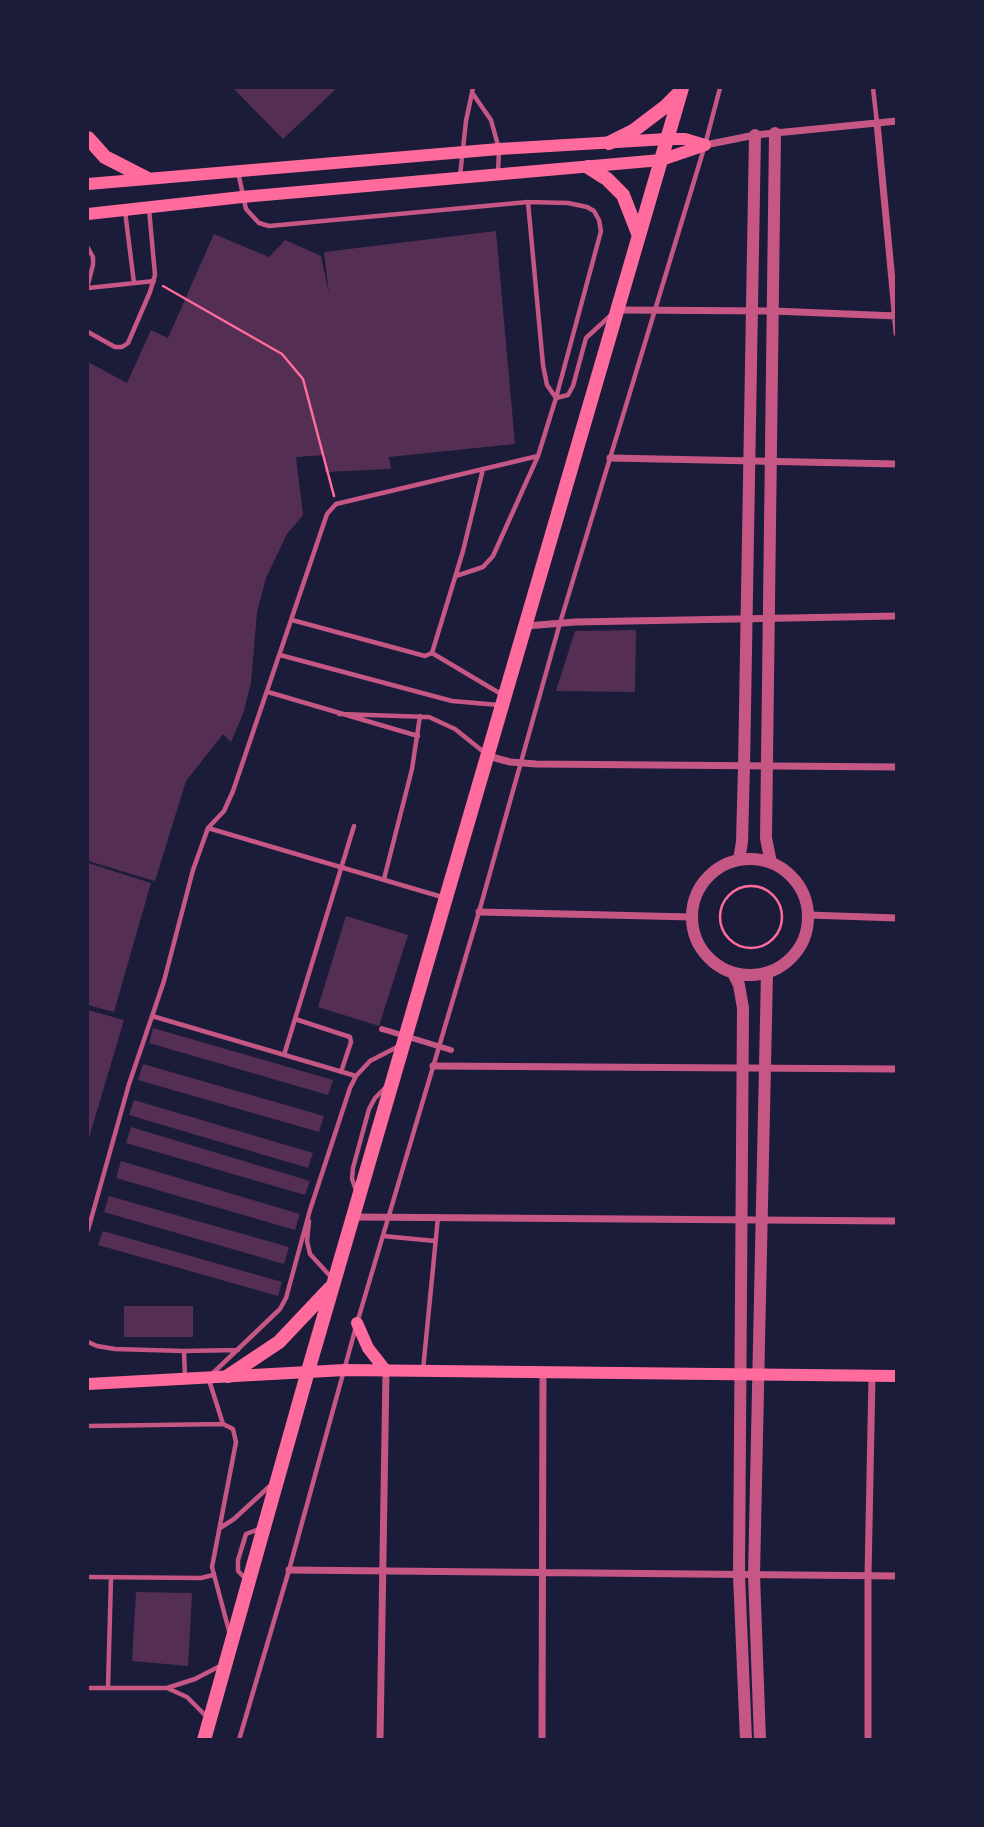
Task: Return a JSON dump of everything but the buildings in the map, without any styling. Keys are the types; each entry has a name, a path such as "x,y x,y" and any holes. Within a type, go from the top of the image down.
{"main road":[{"path":"204,1740 308,1371 681,89"},
{"path":"609,143 650,119 681,89"},
{"path":"88,138 105,158 146,178"},
{"path":"88,184 499,149 667,139 685,139 705,145"},
{"path":"88,214 242,197 661,160 705,145"},
{"path":"588,167 607,179 623,195 639,236"},
{"path":"228,1376 279,1342 335,1281"},
{"path":"357,1323 368,1348 386,1371"},
{"path":"88,1384 345,1370 897,1376"}],"street":[{"path":"705,145 755,135 897,121"},
{"path":"877,123 897,333"},
{"path":"771,863 766,838 775,133"},
{"path":"739,860 742,842 751,462 755,135"},
{"path":"618,310 773,311 895,316"},
{"path":"610,458 897,464"},
{"path":"526,626 897,616"},
{"path":"488,757 522,764 897,767"},
{"path":"755,859 771,863 785,871 805,898 808,915 804,937 792,957 780,967 755,975 733,973 716,965 703,952 694,936 692,918 695,898 705,880 720,867 739,860 755,859"},
{"path":"479,912 692,918"},
{"path":"808,915 897,918"},
{"path":"733,973 742,995 739,1575 746,1740"},
{"path":"760,1740 754,1575 766,973"},
{"path":"382,1029 451,1050"},
{"path":"433,1066 897,1069"},
{"path":"354,1217 897,1220"},
{"path":"380,1740 386,1371"},
{"path":"542,1740 543,1372"},
{"path":"868,1740 872,1376"},
{"path":"289,1570 897,1576"}],"lane":[{"path":"239,1740 357,1323 522,764 560,623 720,88"},
{"path":"873,88 877,123"},
{"path":"473,90 491,120 499,149 498,174"},
{"path":"460,177 466,121 473,90"},
{"path":"238,172 242,197 250,215 259,223 269,226 528,202 568,203 587,207 594,211 599,220 601,232 538,456 493,556 483,567 456,576"},
{"path":"528,202 543,365 547,385 556,398"},
{"path":"88,332 116,346 125,345 154,281 154,248 148,208"},
{"path":"125,211 134,283"},
{"path":"88,248 93,257 93,265 88,286 154,281"},
{"path":"556,398 568,395 584,343 590,333 618,310"},
{"path":"88,1230 193,870 208,828 228,805 325,518 336,504 538,456"},
{"path":"292,620 425,656 432,653 456,576 483,469"},
{"path":"432,653 505,701"},
{"path":"280,655 452,701 505,701"},
{"path":"268,692 418,736"},
{"path":"339,714 429,717 455,729 488,757"},
{"path":"384,879 418,736 420,716"},
{"path":"284,1055 354,825"},
{"path":"208,828 447,898"},
{"path":"152,1016 356,1076"},
{"path":"295,1019 350,1037 351,1042 341,1072"},
{"path":"223,1424 208,1378 281,1309 342,1108 356,1076 370,1061 405,1044"},
{"path":"310,1210 307,1241 310,1254 335,1281"},
{"path":"423,1371 438,1217"},
{"path":"383,1236 435,1241"},
{"path":"88,1342 115,1349 239,1350"},
{"path":"184,1350 185,1378"},
{"path":"88,1426 223,1424 228,1425 236,1435 213,1561 214,1575 233,1642"},
{"path":"219,1528 234,1519 280,1476"},
{"path":"88,1577 197,1578 214,1575"},
{"path":"108,1688 111,1578"},
{"path":"88,1688 167,1688 195,1679 227,1661"},
{"path":"167,1688 196,1704 210,1720"}],"path":[{"path":"154,281 282,354 296,370 303,379 336,504"},
{"path":"760,887 777,900 782,920 773,939 764,946 743,948 727,937 720,919 721,909 732,893 740,888 760,887"}]}
